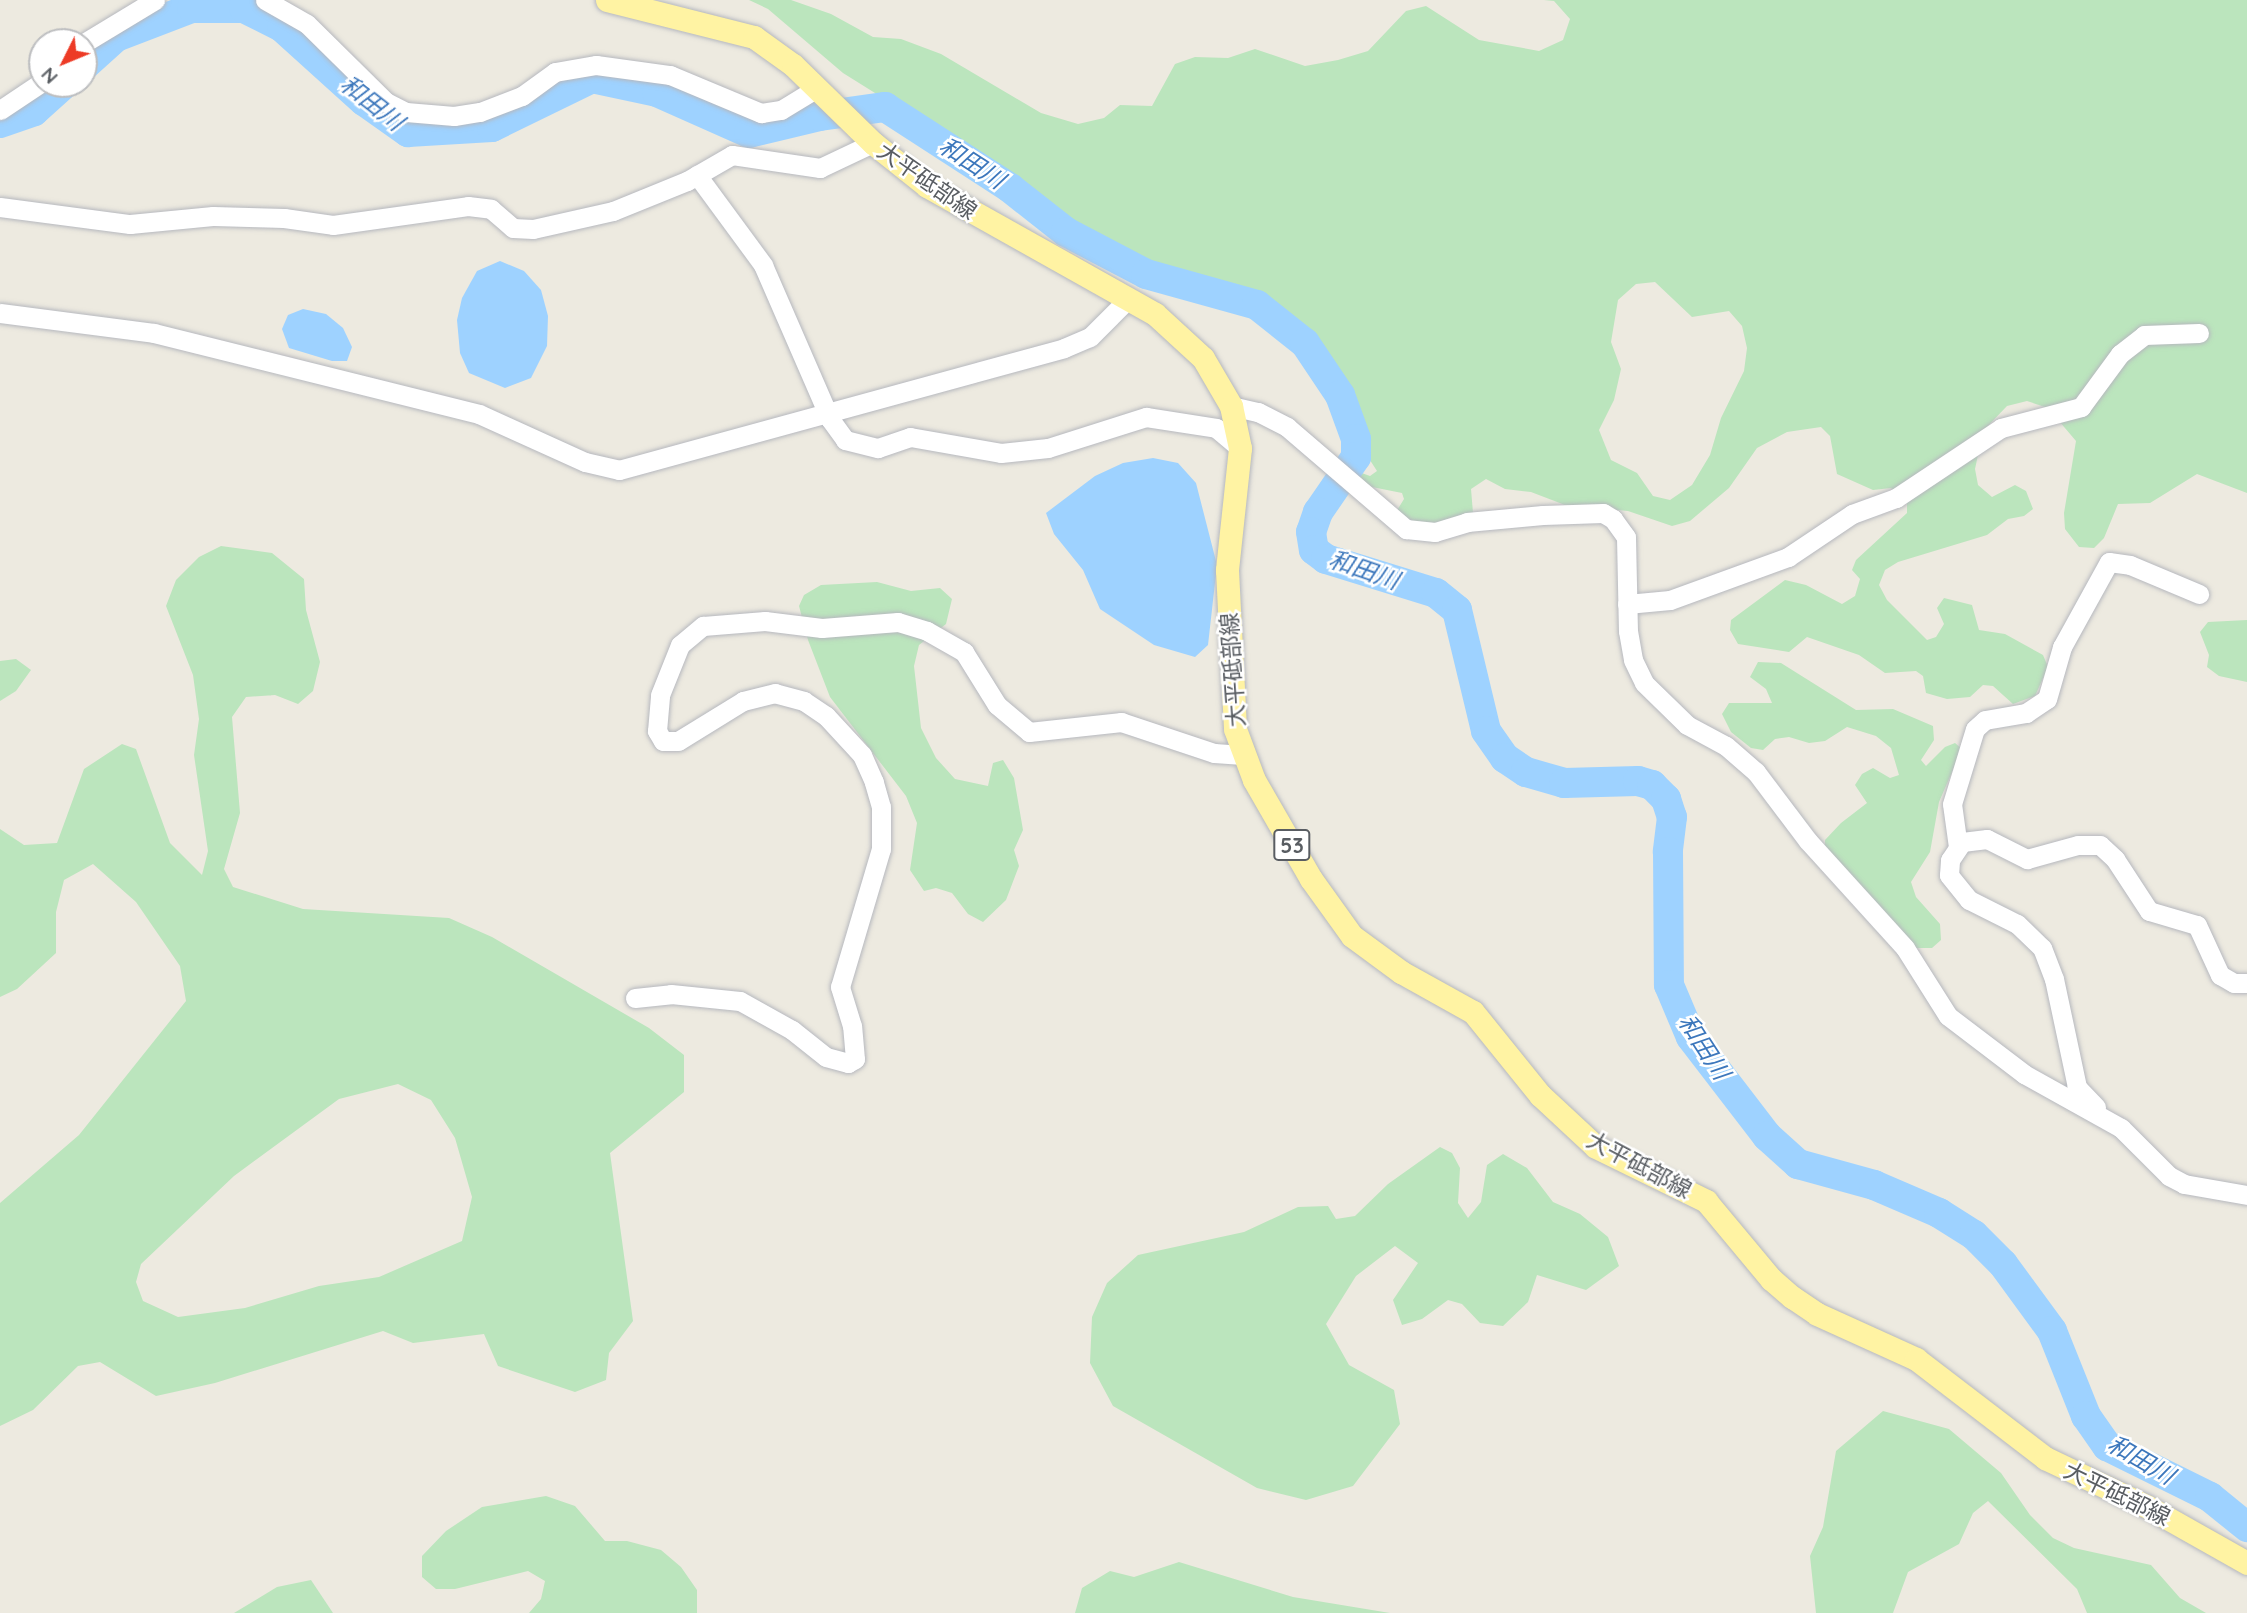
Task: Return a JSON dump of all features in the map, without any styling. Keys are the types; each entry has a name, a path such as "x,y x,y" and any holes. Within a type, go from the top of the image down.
{"main road":[{"name":"大平砥部線","path":"607,0 754,37 817,88 873,143 956,205 1155,314 1203,358 1231,406 1240,448 1227,570 1228,639 1235,729 1243,755 1311,879 1352,936 1401,972 1473,1012 1570,1126 1596,1147 1706,1201 1771,1279 1817,1314 1916,1359 2057,1465 2146,1506 2247,1563"}],"street":[{"path":"98,35 155,0"},
{"path":"265,0 307,24 386,102 406,113 454,116 480,111 522,96 555,72 596,65 670,75 761,113 781,110 817,88"},
{"path":"0,110 28,91"},
{"path":"0,207 130,224 213,216 284,218 333,225 468,206 491,209 513,228 533,229 612,211 696,175 732,155 820,168 873,143"},
{"path":"696,175 763,265 828,411 845,440 878,448 910,437 1001,453 1036,449 1146,417 1216,428 1240,448"},
{"path":"0,313 154,333 479,414 585,462 619,470 1064,348 1090,337 1129,298"},
{"path":"1627,604 1670,600 1788,557 1844,519 1896,498 2001,428 2081,407 2120,354 2144,335 2199,333"},
{"path":"1231,406 1258,412 1287,427 1406,529 1435,532 1467,522 1603,513 1626,537 1627,604 1633,660 1644,683 1687,725 1726,746 1756,772 1801,833 1905,948 1948,1016 2024,1074 2121,1128 2169,1176 2184,1184 2247,1195"},
{"path":"1958,847 1952,804 1975,729 1985,720 2026,713 2047,699 2062,647 2109,562 2130,565 2199,594"},
{"path":"635,998 671,994 740,1001 792,1030 826,1057 848,1063 855,1059 852,1026 840,987 881,849 881,807 874,782 862,755 826,716 804,701 775,693 743,701 678,741 663,741 657,731 660,695 680,645 702,626 765,621 822,628 898,622 927,631 964,652 997,705 1029,732 1121,722 1214,753 1243,755"},
{"path":"2100,1114 2077,1087 2049,962 2032,936 1980,908 1957,888 1950,875 1950,860 1958,847 1975,838 1987,839 2027,859 2078,845 2100,845 2115,859 2149,911 2197,925 2220,975 2234,983 2247,982"}],"green space":[{"path":"749,0 791,0 831,14 873,37 901,39 941,54 1041,113 1078,124 1104,118 1120,105 1152,106 1175,64 1195,57 1228,58 1255,49 1305,66 1338,60 1368,51 1406,11 1426,6 1479,40 1539,51 1563,40 1570,19 1554,1 1544,0 2247,0 2247,493 2197,474 2150,503 2118,504 2104,538 2094,548 2079,547 2065,529 2064,513 2076,441 2048,408 2027,401 2007,406 1983,431 1975,469 1978,485 1992,497 2015,485 2026,491 2033,509 2024,516 2008,519 1987,535 1898,562 1885,570 1879,585 1887,600 1927,640 1936,637 1944,624 1937,608 1944,598 1972,605 1979,630 2005,634 2043,655 2048,667 2035,696 2013,704 1993,686 1983,685 1970,697 1947,699 1926,693 1923,676 1916,671 1885,673 1859,655 1807,637 1789,652 1738,644 1730,630 1731,620 1785,580 1806,585 1842,604 1855,596 1860,579 1852,570 1856,560 1907,513 1907,501 1891,488 1873,490 1837,474 1830,436 1821,427 1787,432 1757,448 1729,488 1690,521 1672,526 1628,511 1565,505 1531,492 1505,489 1486,479 1471,489 1473,513 1428,525 1407,520 1396,512 1404,499 1402,493 1362,485 1355,477 1356,471 1370,476 1377,471 1366,454 1368,433 1356,421 1354,399 1333,362 1300,330 1260,301 1161,272 1087,236 987,163 843,73 768,9","holes":["1655,282 1692,317 1729,311 1742,326 1747,348 1744,371 1721,418 1710,455 1692,485 1670,500 1653,496 1637,473 1611,460 1599,430 1614,400 1621,369 1611,342 1618,300 1636,284"]},
{"path":"221,546 272,553 304,579 306,610 320,662 313,691 298,704 275,695 246,697 232,717 240,813 224,869 233,887 303,909 449,918 492,937 649,1028 684,1055 684,1092 610,1153 633,1321 609,1353 606,1380 575,1392 498,1366 484,1334 413,1343 383,1331 215,1383 156,1396 100,1362 78,1366 33,1410 0,1426 0,1203 79,1135 186,1001 180,966 136,902 93,864 64,880 56,912 56,953 17,989 0,997 0,829 24,845 57,843 84,769 122,744 136,749 170,843 202,875 208,851 194,755 199,719 193,675 166,606 176,580 199,557","holes":["398,1084 431,1100 455,1138 472,1197 462,1241 379,1277 319,1286 245,1308 178,1317 143,1301 136,1282 141,1264 234,1176 339,1099"]},
{"path":"877,582 911,591 940,588 952,599 946,624 919,645 914,666 921,728 936,758 955,779 988,786 993,763 1003,760 1014,778 1023,830 1014,850 1019,866 1006,900 983,922 968,914 952,893 936,888 924,891 910,870 917,823 906,796 830,697 808,640 799,606 804,595 821,585"},
{"path":"2247,620 2247,682 2219,676 2207,667 2209,655 2200,632 2208,622"},
{"path":"16,659 31,670 16,691 0,701 0,661"},
{"path":"1758,662 1781,663 1856,710 1893,709 1933,726 1934,740 1921,760 1926,766 1945,747 1955,743 1962,749 1939,802 1930,852 1911,882 1916,897 1940,924 1941,940 1932,948 1916,948 1825,846 1825,840 1841,823 1867,803 1855,785 1862,774 1873,768 1890,778 1899,775 1891,748 1876,736 1847,727 1825,741 1809,743 1789,737 1775,739 1763,750 1751,748 1731,732 1722,714 1729,703 1772,703 1766,689 1750,677"},
{"path":"1440,1147 1452,1153 1460,1168 1458,1203 1468,1218 1481,1202 1487,1165 1503,1154 1527,1168 1553,1202 1580,1214 1608,1237 1619,1266 1586,1290 1537,1275 1528,1302 1503,1326 1480,1323 1462,1304 1448,1300 1422,1319 1402,1325 1393,1300 1418,1263 1395,1246 1356,1276 1326,1324 1349,1365 1394,1390 1400,1424 1353,1486 1306,1500 1257,1488 1113,1406 1090,1363 1092,1317 1107,1283 1138,1255 1244,1232 1298,1207 1328,1206 1336,1219 1355,1216 1388,1184"},
{"path":"1883,1411 1949,1429 2001,1473 2030,1515 2053,1538 2074,1548 2151,1565 2180,1598 2206,1613 2087,1613 2077,1589 1988,1501 1973,1513 1959,1544 1908,1572 1893,1613 1816,1613 1810,1556 1823,1527 1836,1451"},
{"path":"546,1496 575,1506 605,1541 627,1541 661,1550 681,1567 697,1590 697,1613 529,1613 541,1599 545,1581 528,1571 455,1589 436,1589 422,1577 422,1556 446,1531 482,1507"},
{"path":"1179,1562 1293,1597 1390,1613 1075,1613 1082,1588 1110,1571 1134,1577"},
{"path":"311,1580 333,1613 234,1613 277,1587"}],"water":[{"path":"500,261 524,271 541,290 548,316 547,346 531,378 505,388 469,373 460,353 457,320 462,298 477,271"},
{"path":"303,309 326,314 343,328 352,347 347,361 332,361 289,348 282,329 288,315"},
{"path":"1153,458 1178,463 1196,483 1217,565 1208,645 1195,657 1154,645 1100,609 1083,570 1054,534 1046,513 1095,476 1123,463"}],"waterway":[{"name":"和田川","path":"98,53 116,37 192,8 244,8 282,27 364,101 408,132 492,127 592,78 657,92 749,133 820,116 885,107 1010,188 1066,232 1146,274 1257,305 1305,343 1340,395 1356,439 1356,457 1318,512 1311,532 1314,550 1326,559 1436,593 1457,610 1486,731 1505,758 1526,772 1564,783 1638,781 1652,785 1666,799 1672,817 1668,852 1669,985 1691,1037 1767,1136 1798,1164 1874,1185 1939,1213 1974,1235 2003,1264 2052,1331 2086,1416 2107,1446 2210,1497 2247,1527"},
{"name":"和田川","path":"0,123 34,111 48,98"}]}
